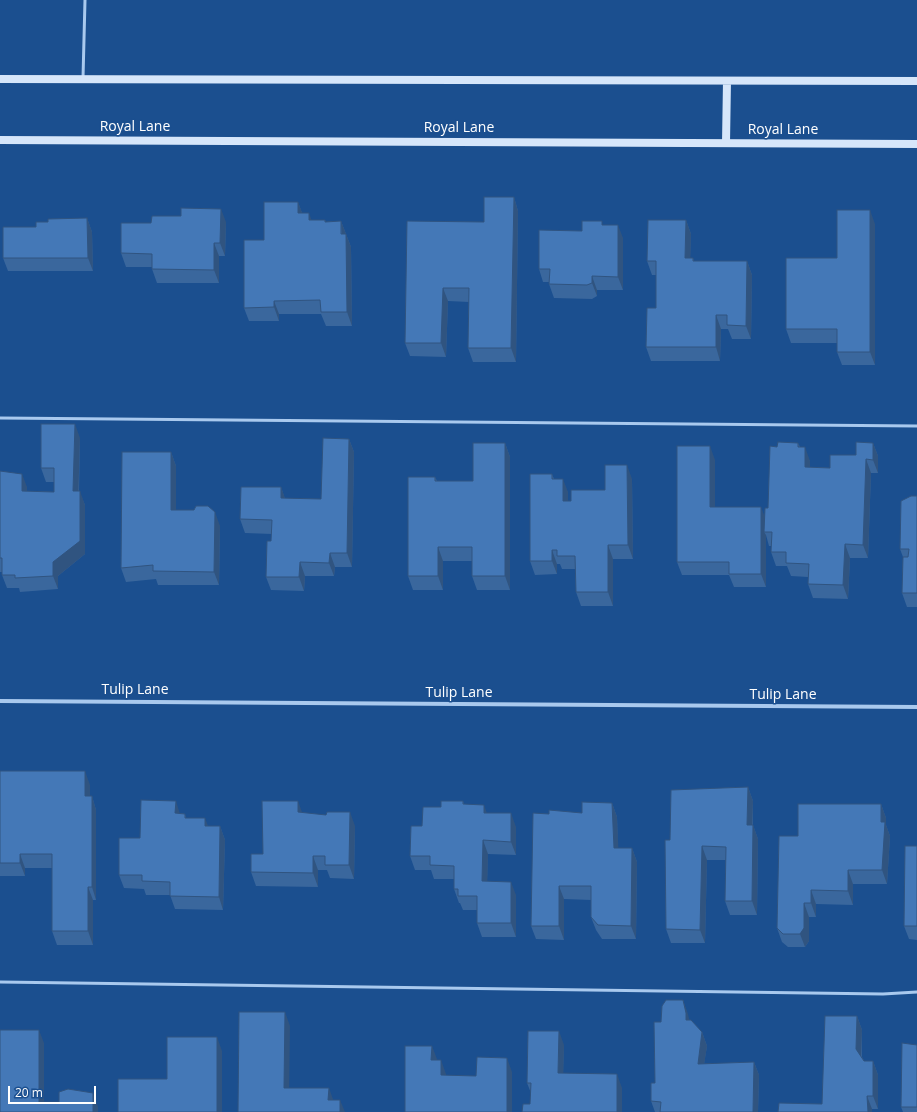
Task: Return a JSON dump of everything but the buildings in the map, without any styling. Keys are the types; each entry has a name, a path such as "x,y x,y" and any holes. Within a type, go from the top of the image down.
{"main road":[{"path":"0,79 917,81"},
{"path":"726,142 727,81"},
{"name":"Royal Lane","path":"0,140 917,144"}],"street":[{"name":"Tulip Lane","path":"0,700 917,707"}],"lane":[{"path":"83,79 84,0"},
{"path":"0,418 917,426"},
{"path":"0,982 883,994 917,992"}]}
